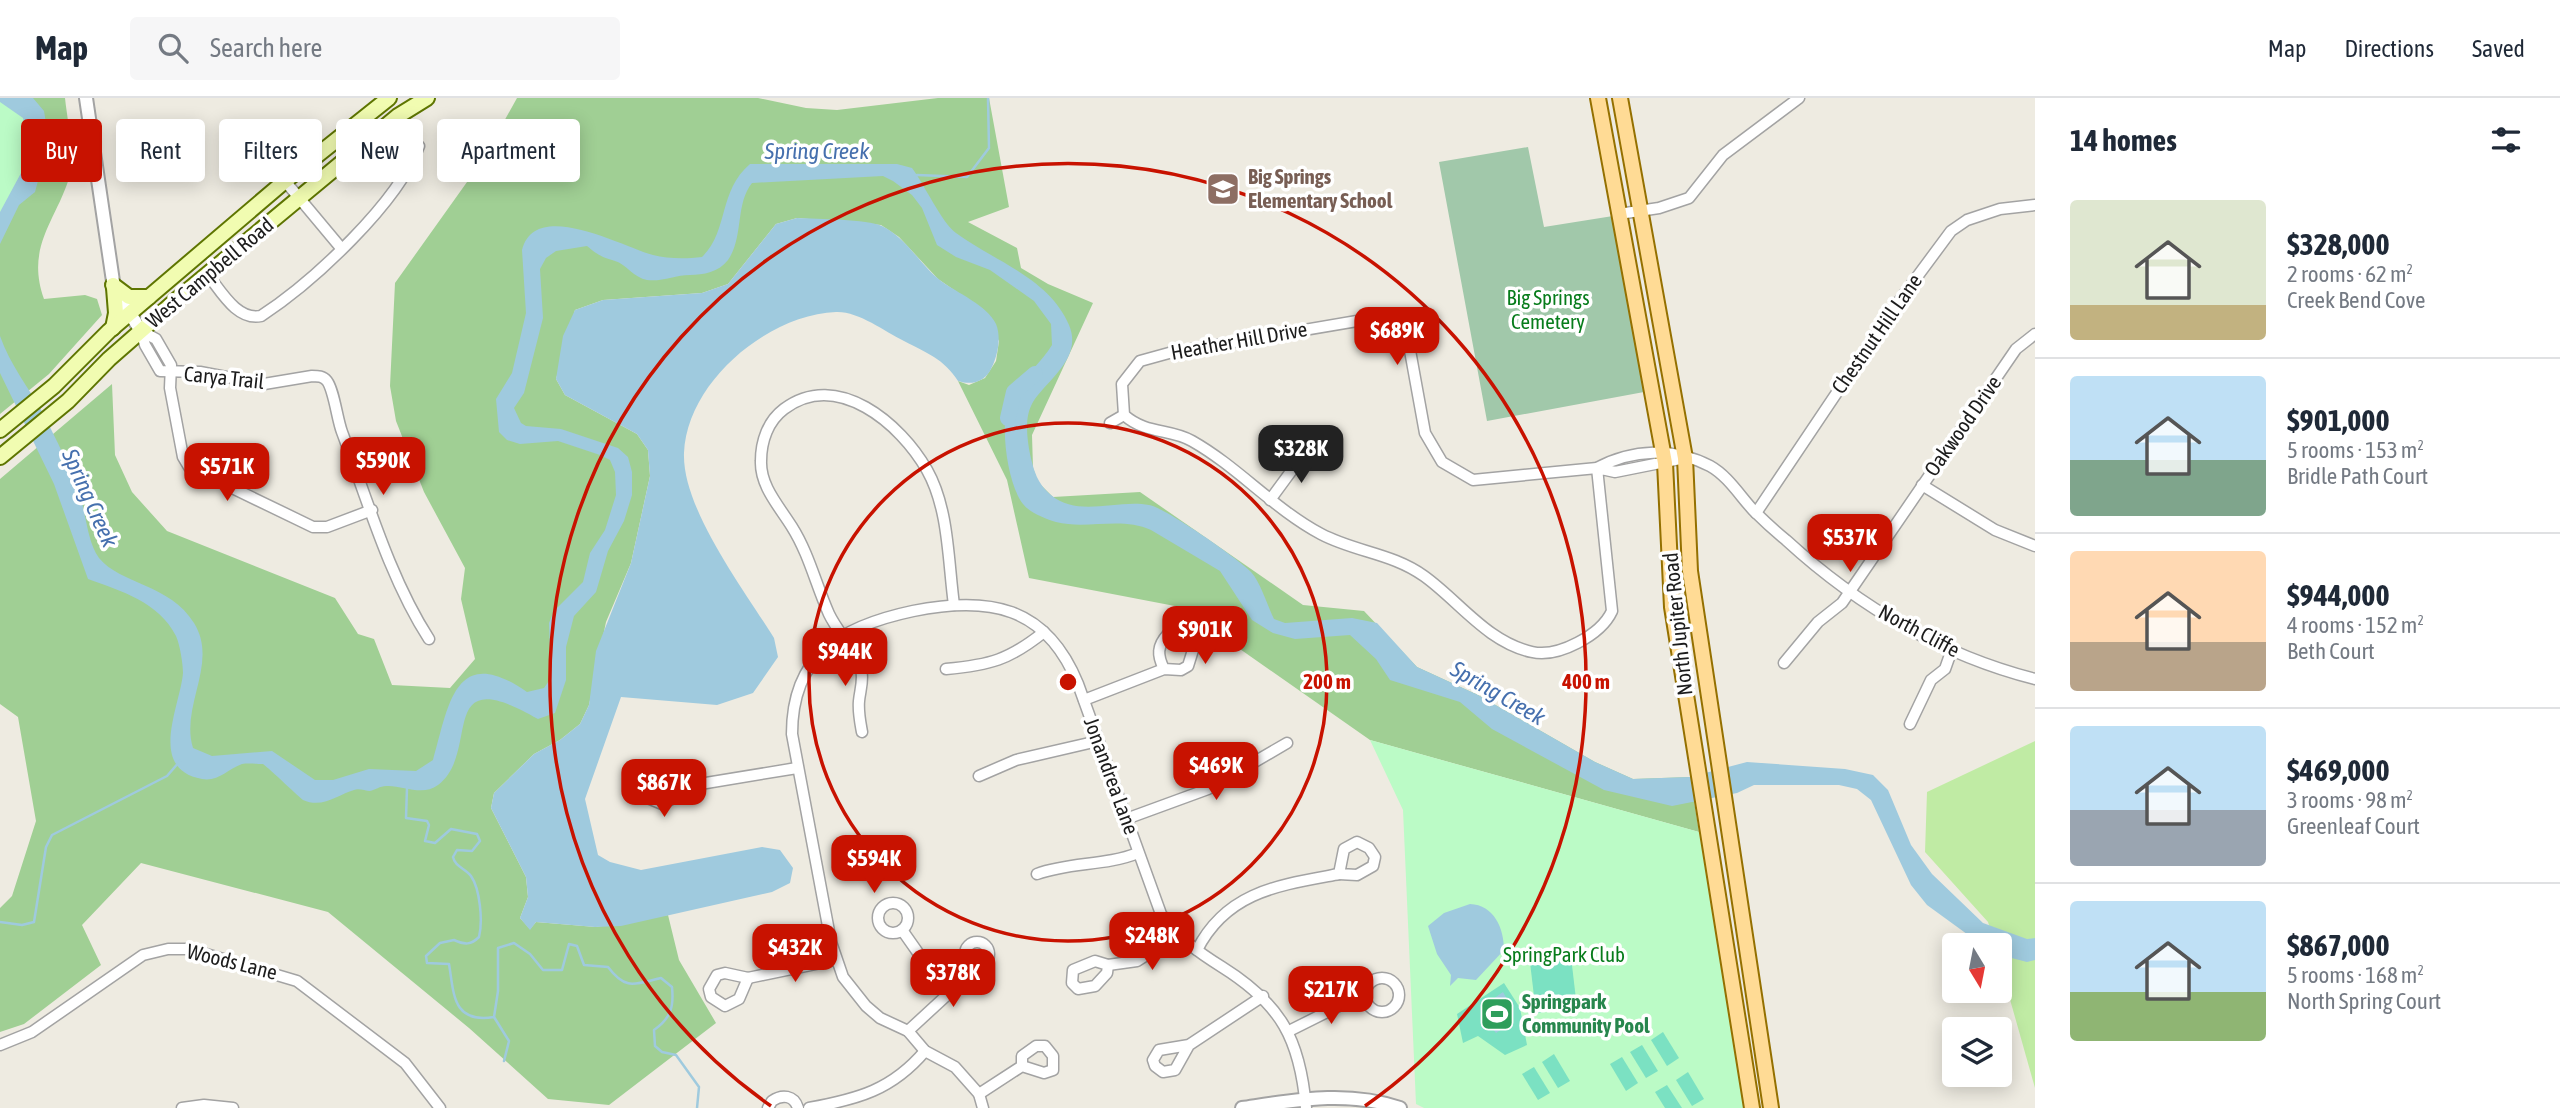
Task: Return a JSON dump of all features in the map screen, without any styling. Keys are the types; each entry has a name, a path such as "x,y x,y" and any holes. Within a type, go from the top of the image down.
{"main road":[{"name":"West Campbell Road","path":"322,152 390,98"},
{"name":"West Campbell Road","path":"0,457 68,401 141,331 299,198 398,116 427,98"},
{"name":"North Jupiter Road","path":"1598,98 1664,457 1672,607 1752,1108"},
{"name":"North Jupiter Road","path":"1620,98 1685,458 1690,572 1771,1108"},
{"name":"West Campbell Road","path":"0,430 54,386 113,328 284,182"},
{"path":"113,287 129,297 149,297"},
{"path":"113,287 116,313 113,328"},
{"path":"1739,1024 1757,1021"}],"street":[{"path":"86,98 113,287 141,331 156,338 171,365 169,374 183,457 189,467 313,527 327,527 372,510 414,616 429,639"},
{"path":"1619,214 1676,204 1689,198 1723,155 1799,98"},
{"path":"286,182 341,248"},
{"path":"208,275 239,312 255,317 268,311 341,248 401,182"},
{"name":"Chestnut Hill Lane","path":"1756,513 1891,312 1951,231 1967,220 2000,209 2035,205"},
{"name":"Heather Hill Drive","path":"1124,415 1122,384 1140,361 1177,351 1398,314 1405,323 1424,433 1431,448 1452,470 1479,481 1597,468 1612,460 1685,458"},
{"name":"Oakwood Drive","path":"1784,663 1818,622 1842,603 2016,349 2035,334"},
{"name":"Carya Trail","path":"169,374 200,372 264,384 320,376 327,381 340,425 372,510"},
{"path":"862,732 858,714 862,671 823,600 805,550 768,490 761,471 763,442 771,423 781,411 803,399 835,396 862,406 882,418 915,453 928,473 939,501 954,605"},
{"path":"1110,423 1124,415 1138,426 1188,439 1209,451 1270,500 1322,535 1402,562 1424,576 1491,632 1520,649 1541,653 1565,649 1601,626 1612,611 1597,468"},
{"path":"1270,500 1306,451"},
{"name":"North Cliffe","path":"1685,458 1717,470 1756,513 1822,573 1849,592 1951,652 2035,679"},
{"path":"1922,485 1995,530 2035,546"},
{"name":"Jonandrea Lane","path":"983,1108 979,1094 955,1068 925,1051 908,1031 880,1018 851,991 835,960 797,768 792,720 797,690 810,665 841,636 883,617 970,603 1000,607 1027,619 1044,632 1066,658 1084,700 1155,901 1178,935 1263,996 1289,1031 1297,1054 1305,1103"},
{"path":"946,669 995,663 1020,651 1044,632"},
{"path":"1910,724 1931,680 1945,669 1951,652"},
{"path":"1084,700 1164,669"},
{"path":"979,776 1016,760 1098,741"},
{"path":"1126,819 1208,789 1287,743"},
{"path":"701,784 664,772 651,777 645,787 649,799 662,804 701,784 797,768"},
{"path":"1037,874 1058,867 1114,861 1138,853"},
{"path":"1197,950 1226,913 1259,891 1339,874"},
{"path":"902,930 947,994"},
{"path":"1108,965 1137,961 1178,935"},
{"name":"Woods Lane","path":"0,1045 32,1032 143,955 168,949 189,949 282,974 297,981 405,1063 440,1108"},
{"path":"748,978 835,960"},
{"path":"908,1031 947,994 972,965"},
{"path":"1189,1045 1263,996"},
{"path":"1289,1031 1339,1006 1365,1000"},
{"path":"809,1108 884,1087 910,1068 925,1051"},
{"path":"979,1094 1022,1066"},
{"path":"768,1108 772,1101 785,1096 792,1099 798,1108"},
{"path":"1242,1108 1350,1098 1400,1108"},
{"path":"182,1108 204,1105 233,1108"}],"green space":[{"path":"0,98 65,98 68,119 21,119 21,182 67,182 40,248 39,280 44,299 85,295 97,299 102,315 49,374 0,414"},
{"path":"0,98 20,98 28,119 21,119 21,178 0,227"},
{"path":"517,98 758,98 806,108 837,110 938,98 989,98 1009,207 968,222 1017,248 1021,268 1048,284 1093,303 1032,435 1033,468 1038,482 1053,497 1140,492 1303,605 1364,611 1417,667 1478,695 1595,762 1633,779 1690,777 1699,832 1370,740 1180,607 1029,578 1007,480 958,381 969,385 985,378 996,361 999,341 980,308 938,279 899,237 881,225 797,218 776,224 728,284 702,293 603,300 575,310 556,379 565,395 637,434 648,450 650,476 631,563 606,622 589,705 580,724 560,740 534,754 494,793 491,808 526,877 528,897 520,918 530,929 536,922 596,927 668,915 679,960 716,1023 609,1105 548,1099 469,1028 328,912 141,863 82,925 101,965 24,1024 0,1032 0,908 12,896 36,821 18,717 0,704 0,479 112,384 115,455 132,492 167,531 335,598 358,634 374,639 392,685 450,688 475,659 461,599 465,568 424,492 396,421 390,386 395,283 467,182 580,182 580,119 505,119"},
{"name":"Big Springs Cemetery","path":"1528,147 1544,227 1613,216 1644,392 1487,421 1439,162"},
{"name":"SpringPark Club","path":"1370,740 1699,832 1744,1108 1424,1108 1416,1104 1403,810"},
{"path":"2035,741 2035,1088 2011,1003 2012,933 1991,933 1988,922 1925,852 1927,792"},
{"path":"1570,948 1577,1008 1536,1013 1529,954"},
{"path":"1504,983 1520,1008 1527,1045 1505,1055 1478,1036 1463,1043 1457,1014"},
{"path":"1663,1032 1679,1058 1667,1066 1651,1040"},
{"path":"1642,1045 1658,1071 1646,1078 1630,1052"},
{"path":"1554,1054 1570,1081 1558,1088 1542,1062"},
{"path":"1622,1057 1638,1083 1626,1091 1610,1064"},
{"path":"1534,1067 1550,1093 1538,1100 1522,1074"},
{"path":"1688,1072 1704,1099 1692,1106 1676,1080"},
{"path":"1667,1085 1682,1108 1665,1108 1655,1092"}],"water":[{"path":"0,98 33,98 44,111 45,119 23,119 0,102"},
{"path":"750,164 897,164 912,168 939,212 956,233 1019,272 1048,295 1069,325 1071,348 1062,367 1033,402 1028,414 1027,434 1033,466 1042,486 1062,502 1085,507 1149,505 1170,514 1251,572 1274,619 1285,623 1352,618 1377,623 1417,667 1478,695 1595,762 1633,779 1690,777 1747,762 1845,769 1873,775 1888,790 1911,845 1932,874 1983,923 2010,933 1966,933 1927,905 1911,885 1871,800 1857,789 1839,785 1754,785 1737,793 1672,806 1604,790 1492,729 1460,702 1390,680 1376,659 1350,635 1295,639 1273,633 1252,620 1220,571 1151,530 1116,523 1068,524 1056,522 1030,510 1023,504 1013,484 1005,442 1006,416 1017,389 1052,345 1051,324 1034,301 990,270 956,257 937,245 922,208 912,195 883,176 752,183 743,201 733,251 724,264 705,273 647,280 587,246 556,251 546,258 540,269 543,318 524,393 514,408 521,423 526,426 561,429 618,448 628,457 632,472 632,495 624,521 608,551 596,592 574,616 566,647 566,680 555,713 538,719 506,703 485,699 472,705 451,770 438,785 426,790 392,786 370,791 356,789 317,803 303,800 263,764 242,764 218,777 208,779 185,773 175,763 171,750 173,719 183,673 176,636 160,614 149,606 126,593 88,579 54,484 0,373 0,336 67,463 79,492 92,544 99,558 119,574 172,600 194,623 201,638 203,654 191,716 193,748 212,756 272,751 315,780 333,780 369,769 416,771 433,760 451,701 459,686 470,677 484,674 503,678 527,692 544,688 551,678 549,623 554,611 583,582 590,553 605,530 616,495 615,472 610,460 558,441 520,444 507,440 499,432 496,399 512,373 526,313 522,250 530,235 543,228 561,226 601,236 659,256 702,257 711,247 728,198 740,175"},
{"path":"21,173 21,182 38,182 35,192 19,205 0,244 0,212"},
{"path":"797,218 865,222 891,231 941,281 979,305 992,317 999,336 995,360 987,375 980,380 972,383 958,381 947,367 928,353 862,318 836,312 810,316 784,325 758,339 735,357 715,378 699,401 689,427 684,453 686,475 704,524 732,574 774,638 778,657 753,693 717,705 621,697 585,799 598,855 610,862 641,870 762,847 780,850 793,868 790,883 772,892 621,926 595,927 536,922 530,930 520,918 528,897 526,877 491,808 494,793 534,754 560,740 580,724 589,705 596,651 631,563 650,476 648,450 637,434 565,395 556,379 563,336 575,310 603,300 702,293 728,284 776,224"},
{"path":"1470,904 1485,909 1496,919 1500,926 1504,950 1476,980 1458,978 1450,986 1451,975 1437,954 1428,926 1444,913"},
{"path":"2012,934 2027,939 2035,938 2035,960 2027,962 2012,958"},
{"name":"Springpark Community Pool","path":"1503,992 1507,999 1499,1005 1511,1023 1496,1033 1491,1027 1495,1023 1483,1006"}],"waterway":[{"path":"917,175 967,177 989,148 988,98"},
{"name":"Spring Creek","path":"1008,418 1014,392 1035,374"},
{"path":"0,922 22,925 34,922 46,847 52,835 167,776 180,761"},
{"path":"407,788 406,818 427,821 429,825 425,841 435,843 451,829 477,834 480,841 472,851 457,850 453,857 471,876 477,889 481,914 479,937 468,943 454,940 440,943 426,956 427,963 449,964 454,995 463,1011 480,1018 494,1017 498,991 498,948 514,943 530,954 543,970 562,970 569,944 577,946 584,965 608,967 626,983 661,978 672,987 672,1000 668,1016 654,1030 655,1046 662,1052 676,1055 699,1087 697,1108"},
{"path":"494,1017 509,1041 504,1061"}],"place":[{"name":"Big Springs Elementary School","path":"1223,189"},
{"name":"Springpark Community Pool","path":"1497,1014"}]}
